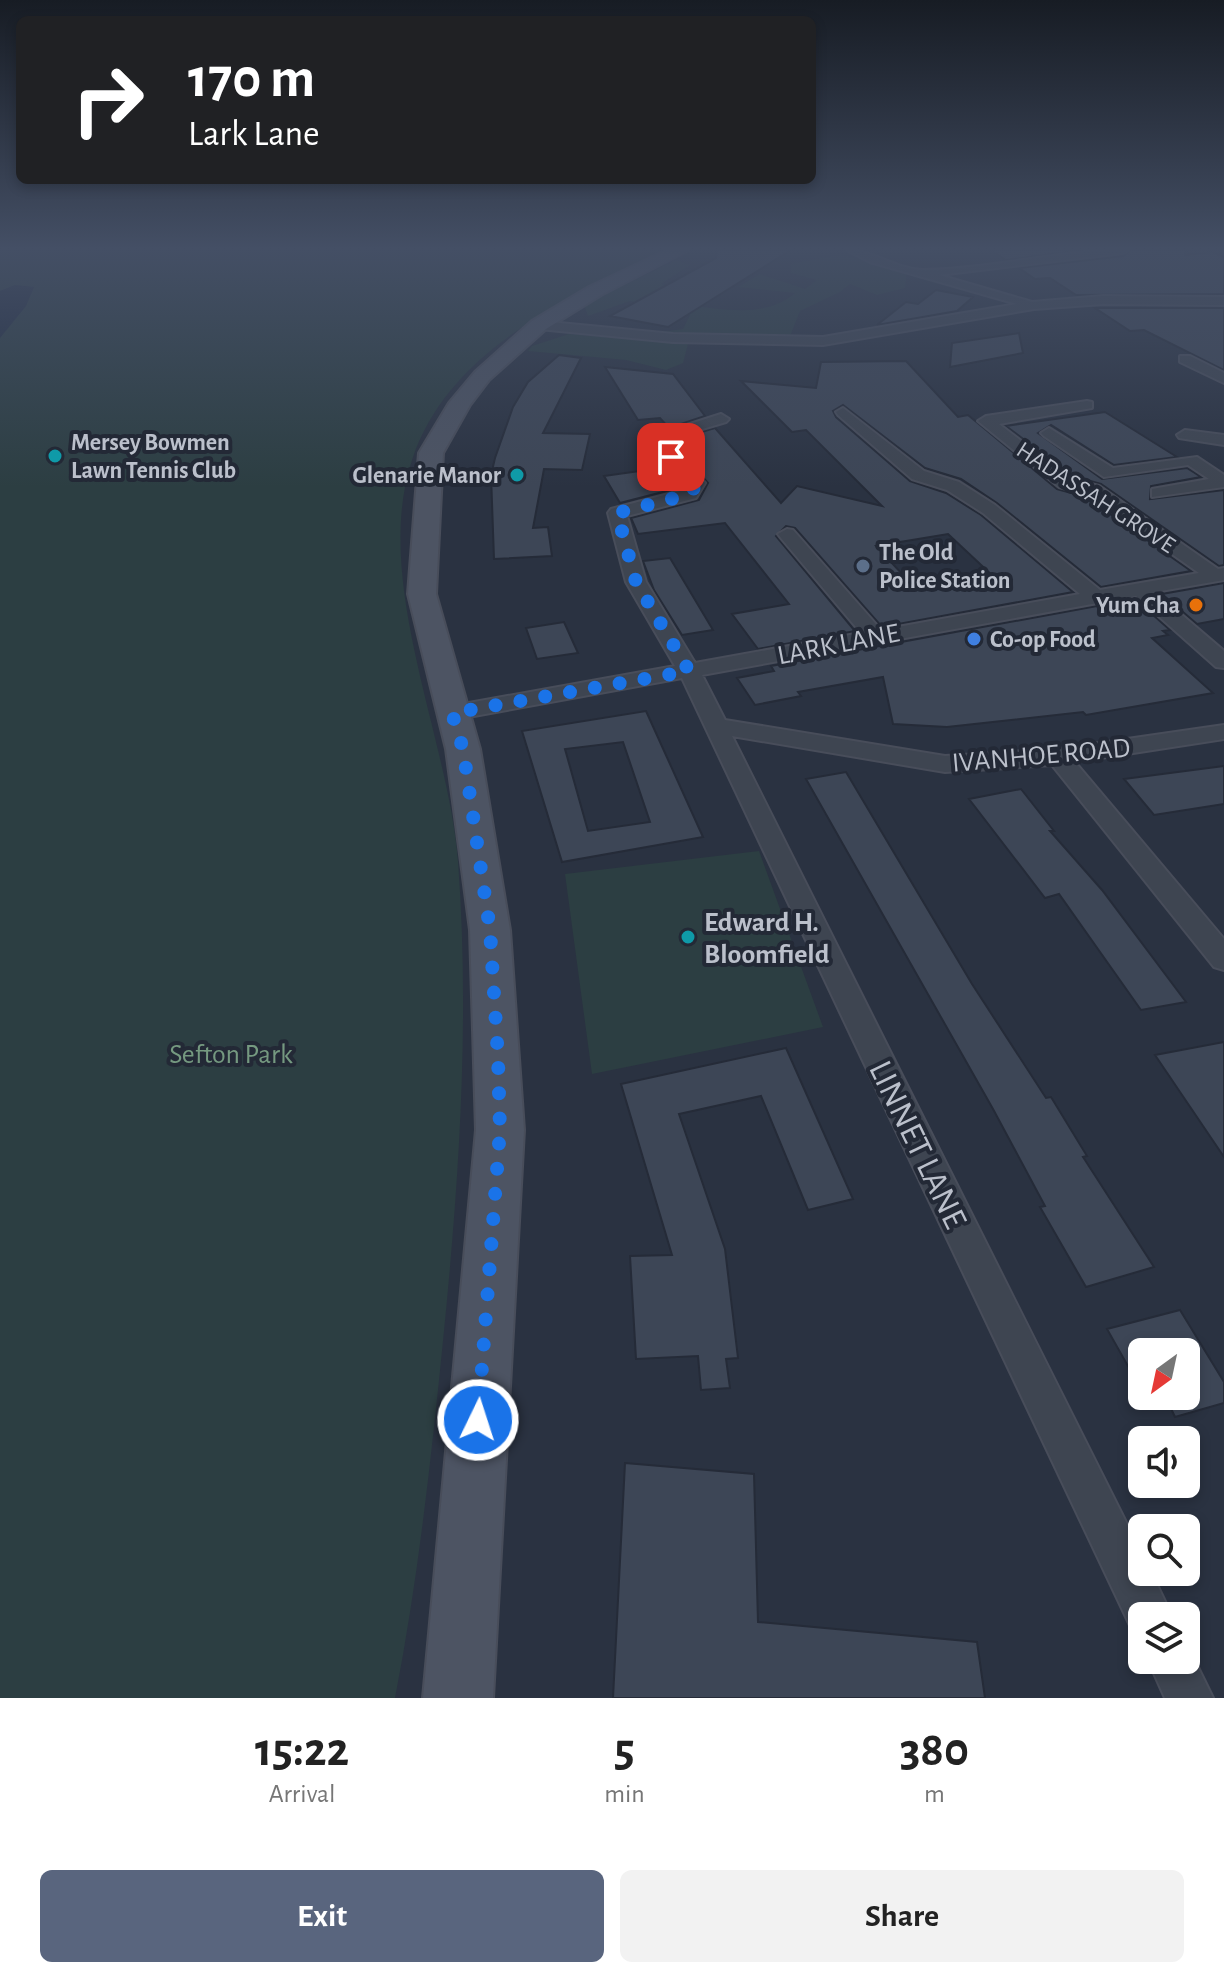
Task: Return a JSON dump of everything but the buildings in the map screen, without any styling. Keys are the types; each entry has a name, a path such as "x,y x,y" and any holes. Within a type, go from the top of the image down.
{"street":[{"path":"458,1698 500,1130 492,948 463,749 422,594 431,453 460,403 482,376 534,329"},
{"path":"583,329 673,338 823,341 892,329"},
{"path":"1185,359 1224,379"},
{"name":"HADASSAH GROVE","path":"1087,405 986,421 1065,483 1093,490 1219,575"},
{"path":"843,412 918,475 953,486 989,509 1096,597"},
{"name":"LINNET LANE","path":"721,419 667,434 671,457 697,483 690,494 617,513 636,582 689,671 1142,1602"},
{"path":"1049,433 1110,473 1187,442 1224,440"},
{"path":"1187,442 1224,482"},
{"path":"1158,493 1224,482"},
{"path":"787,534 875,636"},
{"name":"LARK LANE","path":"452,713 1219,575"},
{"path":"1140,589 1224,662"},
{"name":"IVANHOE ROAD","path":"715,726 945,764 1058,757 1224,732"},
{"path":"1058,757 1224,959"},
{"path":"1178,1674 1189,1698"}],"green space":[{"name":"Sefton Park","path":"0,329 520,329 484,356 454,386 430,420 412,460 402,507 401,556 406,607 452,813 458,861 463,1041 454,1221 429,1475 395,1698 0,1698"},
{"path":"793,329 788,341 679,339 662,332"},
{"path":"569,334 688,344 683,363 666,370 626,360 528,351 532,346"},
{"path":"759,851 823,1027 592,1074 565,874"}],"place":[{"name":"Mersey Bowmen Lawn Tennis Club","path":"55,456"},
{"name":"Glenarie Manor","path":"517,475"},
{"name":"The Old Police Station","path":"863,566"},
{"name":"Yum Cha","path":"1196,605"},
{"name":"Co-op Food","path":"974,639"},
{"name":"Edward H. Bloomfield","path":"688,937"}],"route":[{"path":"478,1420 500,1130 498,1057 490,930 463,749 452,713 689,671 636,582 617,513 690,494 697,483 671,457"}]}
